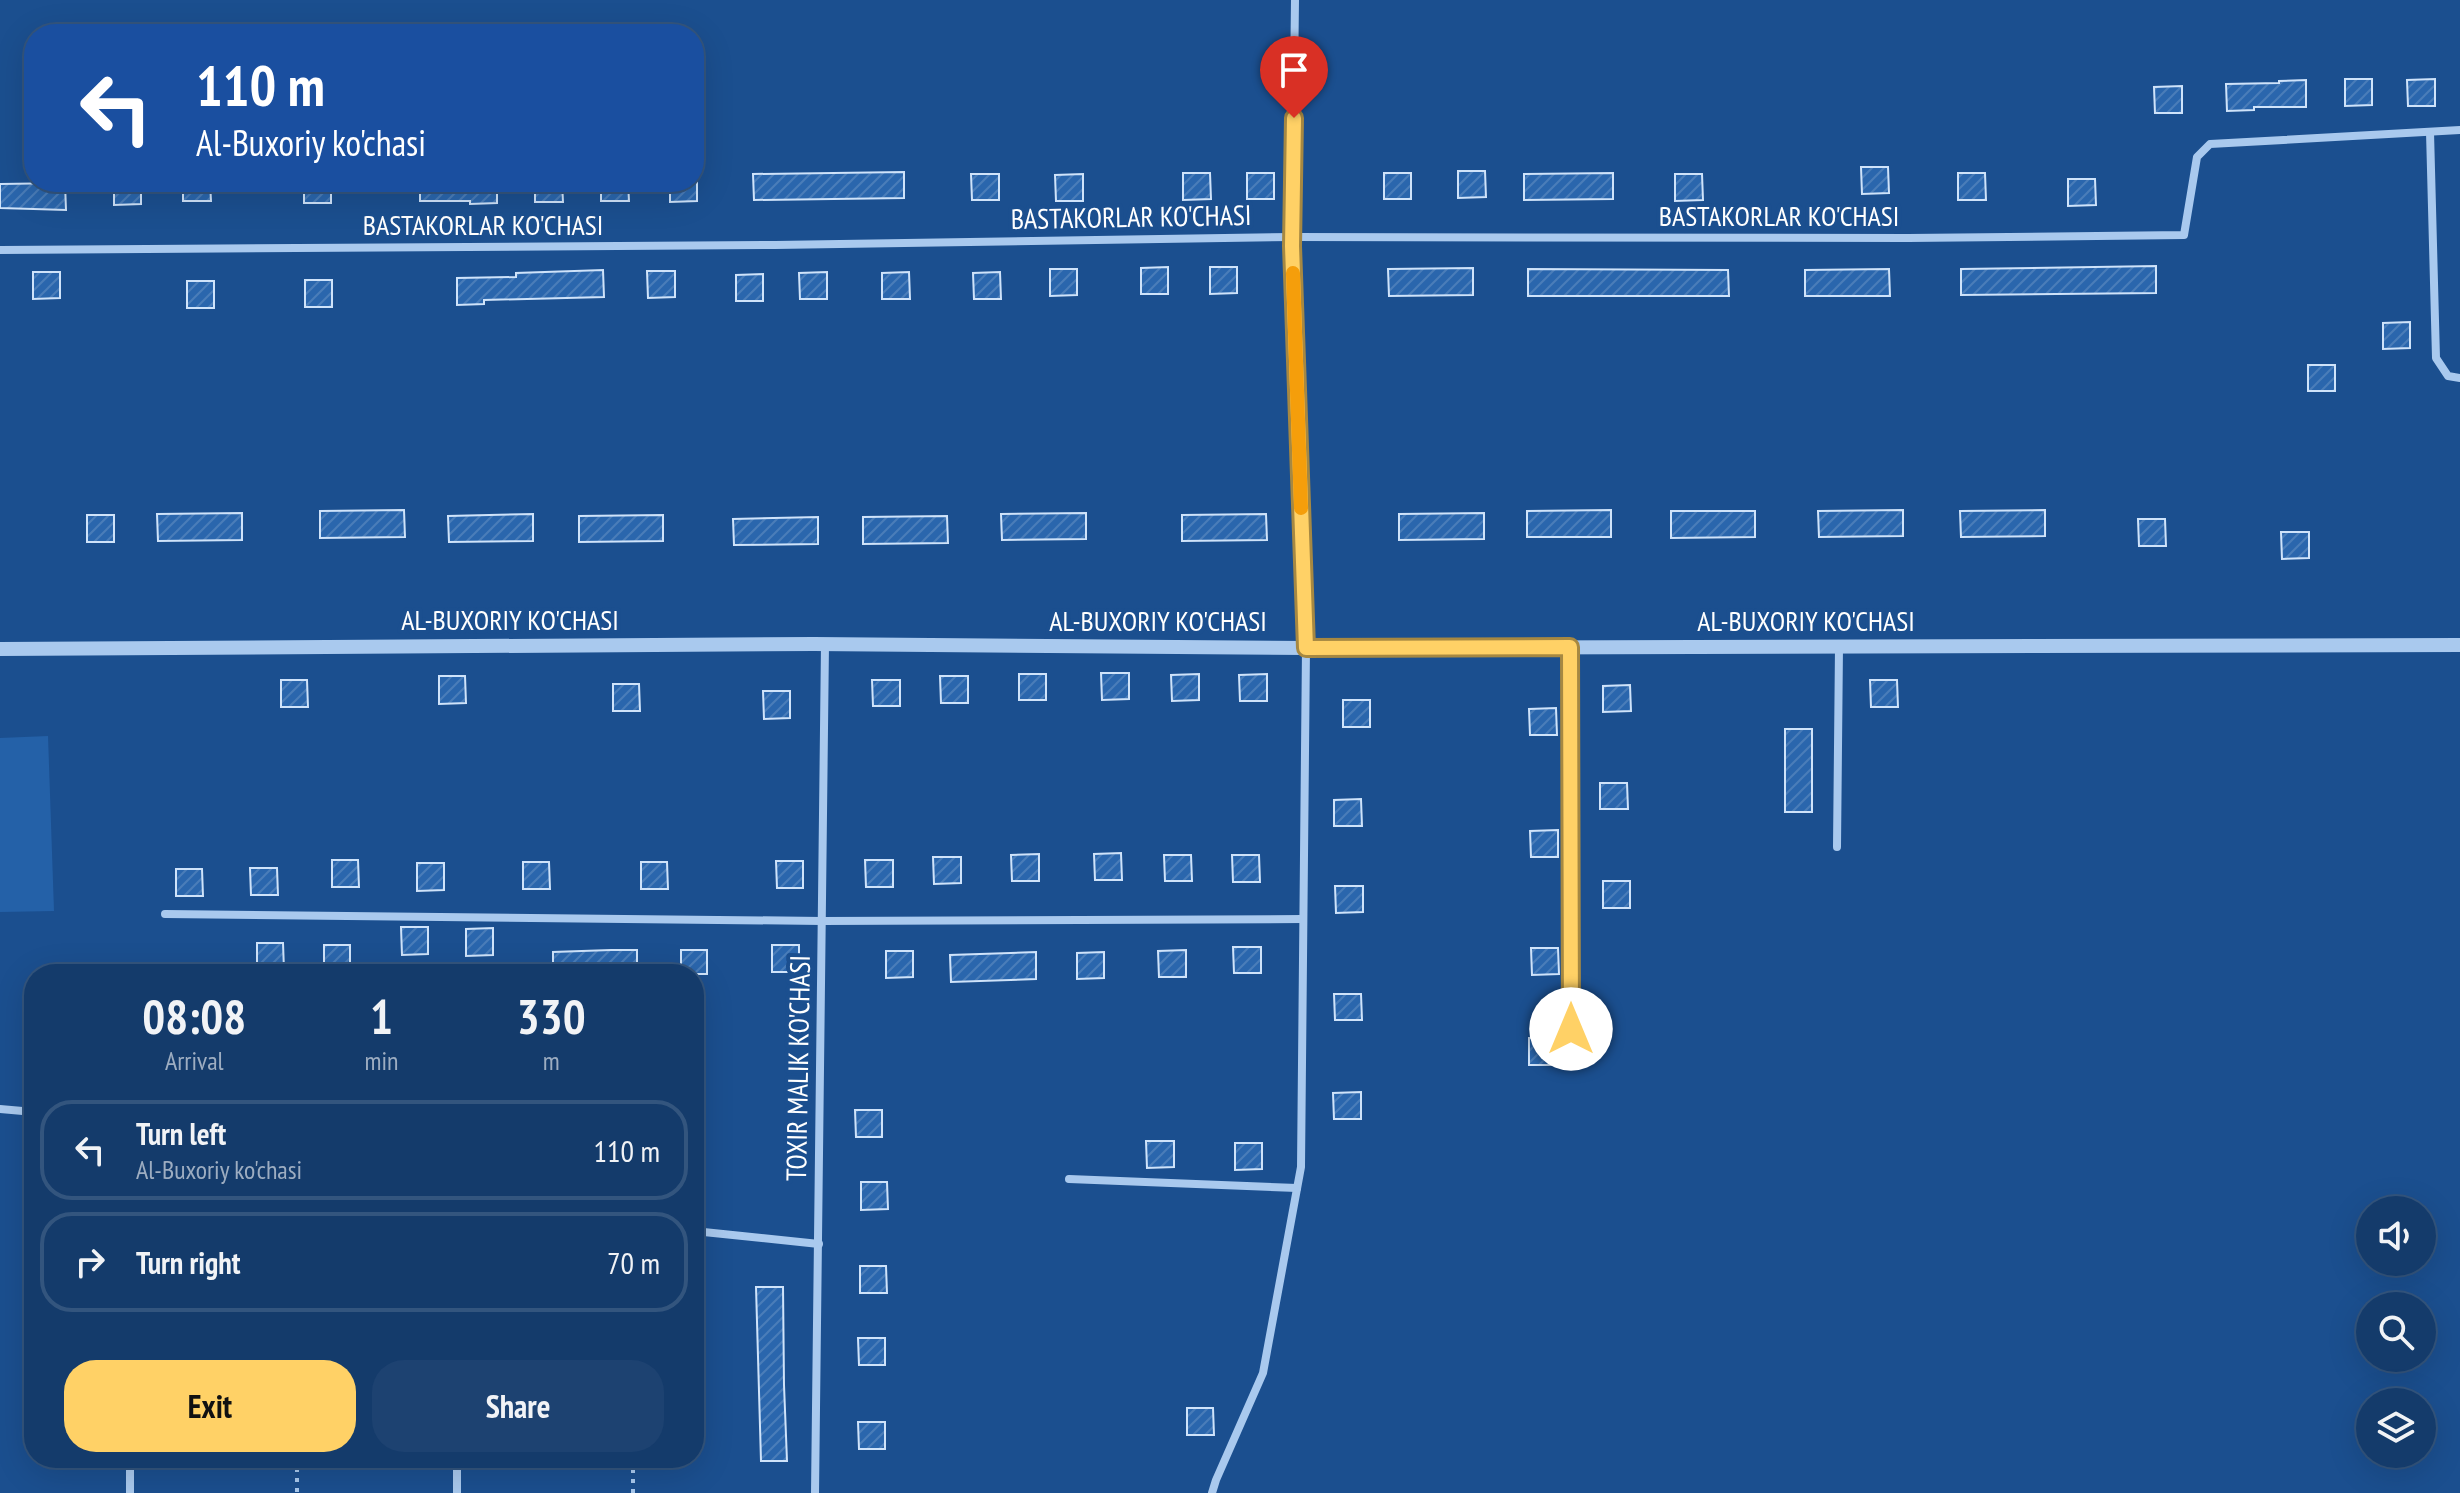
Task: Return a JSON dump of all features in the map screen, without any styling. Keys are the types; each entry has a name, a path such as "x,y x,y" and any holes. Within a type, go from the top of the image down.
{"street":[{"path":"1212,1493 1263,1373 1301,1167 1306,648 1292,237 1295,0"},
{"name":"BASTAKORLAR KO'CHASI","path":"0,250 759,245 1292,237 1924,238 2184,235 2197,157 2210,144 2460,130"},
{"path":"2430,132 2436,358 2448,376 2460,378"},
{"name":"AL-BUXORIY KO'CHASI","path":"0,649 825,644 1306,648 2460,645"},
{"name":"TOXIR MALIK KO'CHASI","path":"815,1493 825,644"},
{"path":"1570,647 1571,1029"},
{"path":"1837,847 1839,647"},
{"path":"165,914 822,921 1303,919"},
{"path":"0,1109 24,1111"},
{"path":"1069,1179 1297,1188"},
{"path":"704,1232 819,1244"},
{"path":"130,1468 130,1493"},
{"path":"457,1468 457,1493"}],"path":[{"path":"297,1468 297,1493"},
{"path":"633,1468 633,1493"}],"shaded area":[{"path":"48,736 54,911 0,912 0,738"}],"building":[{"path":"2345,79 2372,79 2372,105 2345,106"},
{"path":"2435,79 2435,106 2408,106 2407,80"},
{"path":"2306,80 2306,107 2254,107 2254,110 2227,111 2226,84"},
{"path":"2182,86 2182,113 2155,113 2154,87"},
{"path":"1861,167 1888,167 1889,193 1862,194"},
{"path":"1458,171 1485,171 1486,197 1458,198"},
{"path":"904,172 904,198 754,200 753,174"},
{"path":"1183,173 1210,173 1211,199 1183,200"},
{"path":"1247,173 1274,173 1274,199 1247,199"},
{"path":"1384,173 1411,173 1411,199 1384,199"},
{"path":"1613,173 1613,199 1524,200 1524,174"},
{"path":"1958,173 1985,173 1986,200 1958,200"},
{"path":"971,174 999,174 999,200 972,200"},
{"path":"1083,174 1083,201 1056,201 1055,175"},
{"path":"1675,174 1702,174 1703,200 1675,201"},
{"path":"2068,179 2095,179 2096,205 2068,206"},
{"path":"0,184 24,184 24,192 65,192 66,210 0,208"},
{"path":"114,192 141,192 141,204 114,205"},
{"path":"183,192 211,192 211,201 183,201"},
{"path":"304,192 331,192 331,203 304,203"},
{"path":"420,192 497,192 497,203 420,201"},
{"path":"535,192 562,192 563,202 535,202"},
{"path":"601,192 629,192 629,201 601,201"},
{"path":"670,192 697,192 697,201 670,202"},
{"path":"2156,266 2156,293 1961,295 1961,269"},
{"path":"1168,267 1168,294 1141,294 1141,268"},
{"path":"1210,267 1237,267 1237,293 1210,294"},
{"path":"1473,268 1473,295 1389,296 1388,269"},
{"path":"1050,269 1077,269 1077,295 1050,296"},
{"path":"1528,269 1728,270 1729,296 1528,296"},
{"path":"1889,269 1890,296 1805,296 1805,270"},
{"path":"603,270 604,297 484,300 484,304 457,305 457,278"},
{"path":"647,271 675,271 675,297 648,298"},
{"path":"33,272 60,272 60,298 33,299"},
{"path":"827,272 827,299 800,299 799,273"},
{"path":"909,272 910,299 882,299 882,273"},
{"path":"1000,272 1001,299 974,299 973,273"},
{"path":"763,274 763,301 736,301 736,275"},
{"path":"305,280 332,280 332,307 305,307"},
{"path":"187,281 214,281 214,308 187,308"},
{"path":"2410,322 2410,348 2383,349 2383,323"},
{"path":"2308,365 2335,365 2335,391 2308,391"},
{"path":"404,510 405,537 320,538 320,511"},
{"path":"1611,510 1611,537 1527,537 1527,511"},
{"path":"1903,510 1903,536 1819,537 1818,511"},
{"path":"2045,510 2045,536 1961,537 1960,511"},
{"path":"1671,511 1755,511 1755,537 1671,538"},
{"path":"242,513 242,540 158,541 157,514"},
{"path":"1086,513 1086,539 1002,540 1001,514"},
{"path":"1484,513 1484,539 1399,540 1399,514"},
{"path":"533,514 533,541 449,542 448,516"},
{"path":"1266,514 1267,540 1182,541 1182,515"},
{"path":"87,515 114,515 114,542 87,542"},
{"path":"663,515 663,541 579,542 579,516"},
{"path":"947,516 948,543 863,544 863,517"},
{"path":"818,517 818,544 734,545 733,519"},
{"path":"2138,519 2165,519 2166,546 2139,546"},
{"path":"2281,532 2309,532 2309,558 2282,559"},
{"path":"1101,673 1129,673 1129,699 1102,700"},
{"path":"1019,674 1046,674 1046,700 1019,700"},
{"path":"1199,674 1199,700 1172,701 1171,675"},
{"path":"1267,674 1267,701 1240,701 1239,675"},
{"path":"439,676 465,676 466,703 439,704"},
{"path":"940,676 968,676 968,703 941,703"},
{"path":"281,680 307,680 308,707 281,707"},
{"path":"872,680 900,680 900,706 873,706"},
{"path":"1870,680 1897,680 1898,707 1871,707"},
{"path":"613,684 639,684 640,711 613,711"},
{"path":"1630,685 1631,711 1603,712 1603,686"},
{"path":"763,691 790,691 790,718 764,719"},
{"path":"1343,700 1370,700 1370,727 1343,727"},
{"path":"1556,708 1557,735 1530,735 1529,709"},
{"path":"1785,729 1812,729 1812,812 1785,812"},
{"path":"1600,783 1627,783 1628,809 1600,809"},
{"path":"1361,799 1362,826 1334,826 1334,800"},
{"path":"1558,830 1558,857 1531,857 1530,831"},
{"path":"1121,853 1122,880 1095,880 1094,854"},
{"path":"1039,854 1039,881 1012,881 1011,855"},
{"path":"1164,855 1191,855 1192,881 1165,881"},
{"path":"1232,855 1259,855 1260,882 1233,882"},
{"path":"933,857 961,857 961,883 934,884"},
{"path":"332,860 358,860 359,887 332,887"},
{"path":"865,860 893,860 893,887 866,887"},
{"path":"776,861 803,861 803,888 777,888"},
{"path":"523,862 549,862 550,889 523,889"},
{"path":"641,862 667,862 668,889 641,889"},
{"path":"417,863 444,863 444,890 417,891"},
{"path":"250,868 277,868 278,895 251,895"},
{"path":"176,869 202,869 203,896 176,896"},
{"path":"1603,881 1630,881 1630,908 1603,908"},
{"path":"1335,886 1363,886 1363,912 1336,913"},
{"path":"401,927 428,927 428,954 402,955"},
{"path":"493,928 493,955 466,956 466,929"},
{"path":"257,943 283,943 284,964 257,964"},
{"path":"324,945 350,945 350,964 324,964"},
{"path":"772,945 799,945 799,972 772,972"},
{"path":"1233,947 1261,947 1261,973 1234,973"},
{"path":"1531,948 1558,948 1559,974 1532,975"},
{"path":"637,950 637,964 553,964 553,952"},
{"path":"681,950 707,950 707,974 704,974 704,964 681,964"},
{"path":"1186,950 1186,977 1159,977 1158,951"},
{"path":"886,951 913,951 913,977 886,978"},
{"path":"1036,952 1036,979 951,982 950,955"},
{"path":"1104,952 1104,978 1077,979 1077,953"},
{"path":"1334,994 1361,994 1362,1020 1335,1020"},
{"path":"1529,1038 1556,1038 1556,1065 1529,1065"},
{"path":"1361,1092 1361,1119 1334,1119 1333,1093"},
{"path":"855,1110 882,1110 882,1137 856,1137"},
{"path":"1146,1141 1174,1141 1174,1167 1147,1168"},
{"path":"1235,1143 1262,1143 1262,1169 1235,1170"},
{"path":"861,1182 887,1182 888,1209 861,1210"},
{"path":"860,1266 886,1266 887,1293 860,1293"},
{"path":"756,1287 783,1287 787,1461 761,1461"},
{"path":"858,1338 885,1338 885,1365 859,1365"},
{"path":"1187,1408 1213,1408 1214,1435 1187,1435"},
{"path":"858,1422 885,1422 885,1449 859,1449"}],"slow traffic":[{"path":"1293,273 1301,508"}],"route":[{"path":"1294,118 1292,246 1306,648 1570,647 1571,1029"}]}
